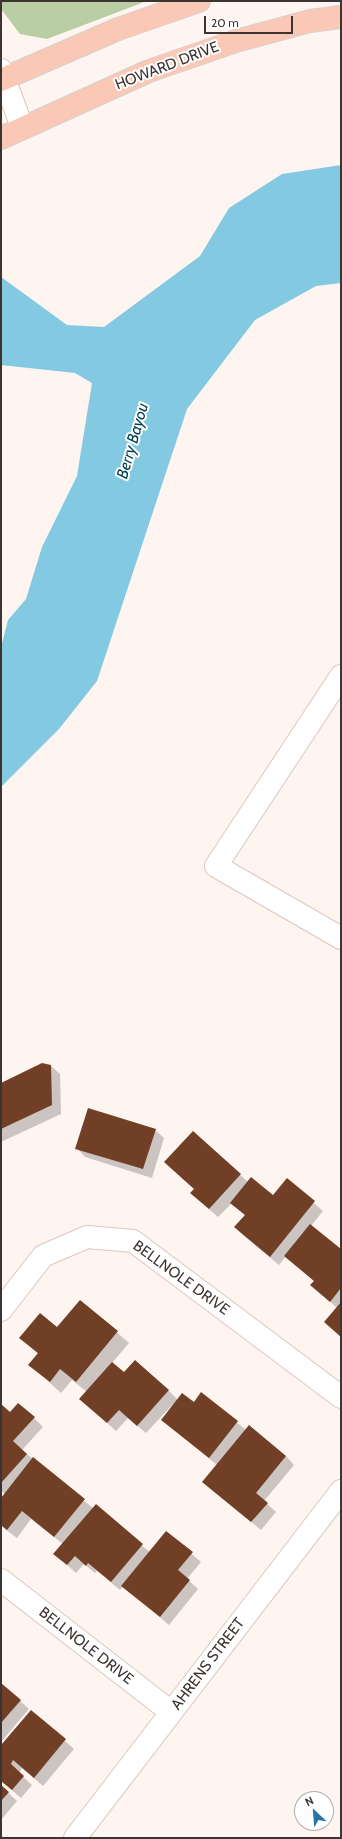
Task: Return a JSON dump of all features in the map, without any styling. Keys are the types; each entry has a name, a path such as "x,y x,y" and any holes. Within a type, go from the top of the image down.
{"main road":[{"path":"2,76 118,29 200,1"},
{"name":"HOWARD DRIVE","path":"1,138 22,127 149,70 236,41 310,22 341,17"}],"street":[{"path":"2,76 22,127"},
{"path":"341,676 216,866 341,938"},
{"name":"BELLNOLE DRIVE","path":"1,1310 43,1256 86,1237 133,1241 341,1397"},
{"name":"AHRENS STREET","path":"75,1838 341,1490"},
{"name":"BELLNOLE DRIVE","path":"1,1580 171,1712"}],"green space":[{"path":"1,1 147,1 47,39 20,34 1,9"}],"water":[{"name":"Berry Bayou","path":"341,165 341,283 316,286 255,320 187,409 97,681 59,729 1,787 1,647 8,620 26,599 42,547 77,476 92,383 75,373 1,365 1,277 67,325 104,327 200,256 229,208 282,174"}],"building":[{"path":"42,1063 51,1065 52,1105 1,1129 1,1083"},
{"path":"88,1108 156,1129 143,1169 75,1149"},
{"path":"193,1131 241,1174 209,1209 190,1193 194,1189 164,1162"},
{"path":"251,1177 273,1195 287,1178 315,1201 270,1257 234,1227 245,1215 230,1203"},
{"path":"310,1224 341,1249 341,1288 330,1302 310,1285 314,1281 284,1256"},
{"path":"80,1300 118,1331 76,1382 60,1369 50,1382 28,1365 38,1353 19,1338 40,1313 57,1327"},
{"path":"341,1302 341,1337 324,1322"},
{"path":"135,1360 169,1390 137,1426 119,1410 107,1423 79,1399 112,1362 124,1372"},
{"path":"201,1392 238,1421 209,1458 161,1420 182,1393 194,1402"},
{"path":"18,1403 35,1417 13,1441 27,1454 1,1483 1,1404 10,1412"},
{"path":"249,1425 286,1456 256,1493 268,1503 251,1522 202,1482"},
{"path":"33,1457 85,1499 54,1537 22,1511 7,1530 1,1525 1,1498"},
{"path":"96,1504 143,1544 111,1582 88,1563 86,1566 75,1556 67,1565 53,1554"},
{"path":"166,1531 193,1552 178,1570 190,1580 160,1617 121,1586"},
{"path":"1,1683 21,1700 1,1723"},
{"path":"31,1710 66,1739 34,1778 13,1760 11,1764 24,1776 12,1790 1,1781 1,1745"},
{"path":"1,1785 9,1792 1,1801"}]}
